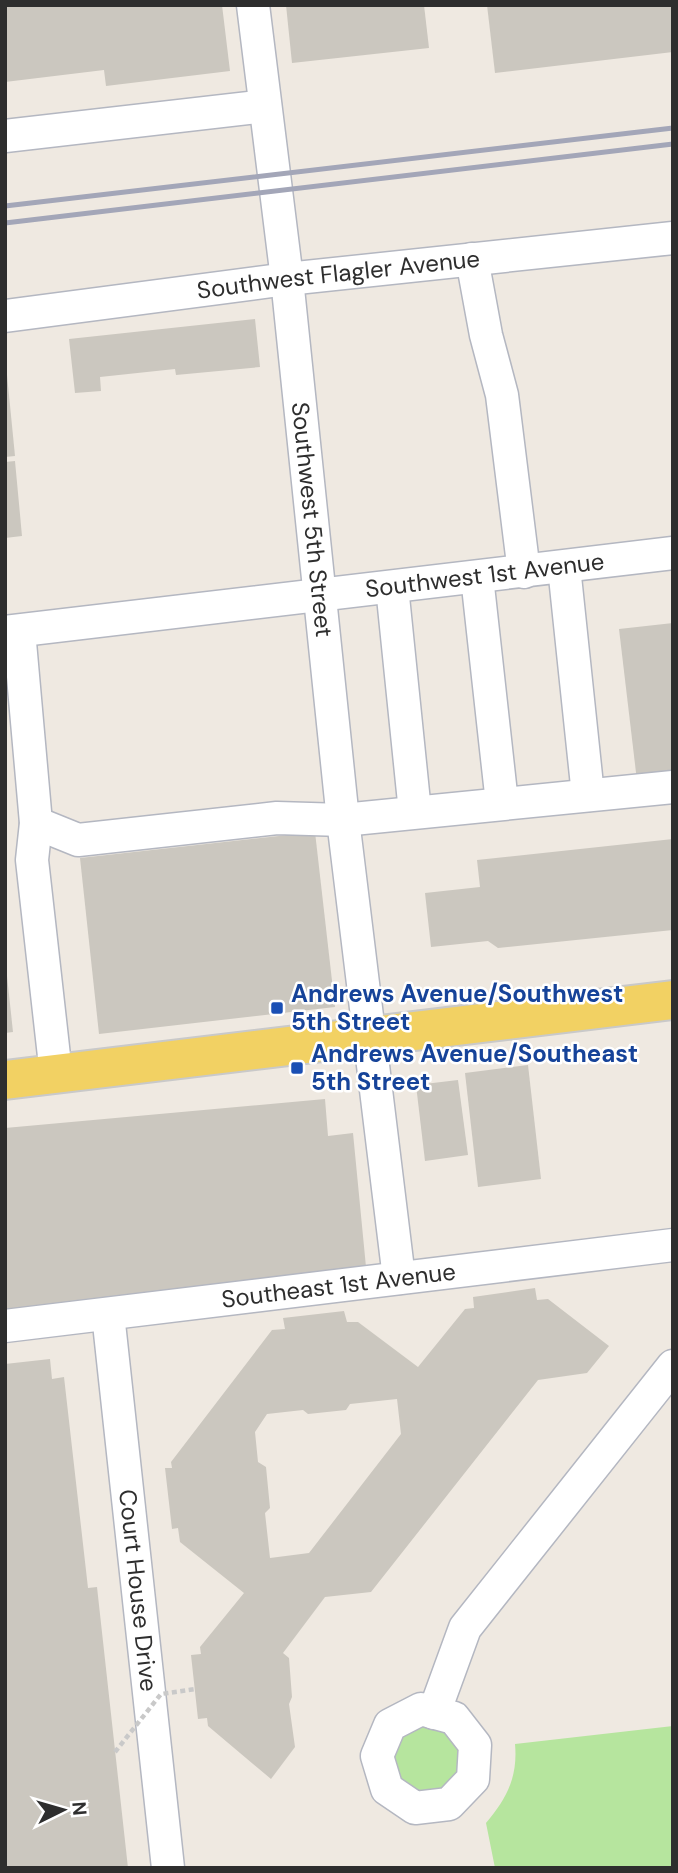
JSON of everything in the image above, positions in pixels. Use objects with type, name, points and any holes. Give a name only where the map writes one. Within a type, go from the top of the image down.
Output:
[{"type":"main road","points":[[5,1080],[673,1000]]},
{"type":"street","name":"Southwest 5th Street","points":[[253,5],[287,279],[344,820],[399,1278]]},
{"type":"street","points":[[5,136],[265,106]]},
{"type":"street","name":"Southwest Flagler Avenue","points":[[5,316],[287,279],[673,237]]},
{"type":"street","points":[[472,259],[486,335],[502,395],[524,572]]},
{"type":"street","name":"Southwest 1st Avenue","points":[[12,632],[673,553]]},
{"type":"street","points":[[564,567],[588,795]]},
{"type":"street","points":[[477,577],[502,803]]},
{"type":"street","points":[[392,587],[415,812]]},
{"type":"street","points":[[12,632],[36,823],[32,860],[57,1074]]},
{"type":"street","points":[[36,823],[78,840],[277,818],[344,820],[673,787]]},
{"type":"street","name":"Southeast 1st Avenue","points":[[5,1326],[673,1245]]},
{"type":"street","name":"Court House Drive","points":[[108,1314],[168,1868]]},
{"type":"street","points":[[434,1713],[465,1628],[673,1366]]},
{"type":"path","points":[[115,1752],[161,1694],[195,1689]]},
{"type":"green space","points":[[427,1726],[440,1729],[450,1736],[457,1746],[460,1759],[457,1772],[450,1782],[440,1789],[427,1792],[414,1789],[404,1782],[397,1772],[394,1759],[397,1746],[404,1736],[414,1729]]},
{"type":"green space","points":[[673,1726],[673,1868],[495,1868],[486,1823],[510,1786],[515,1767],[515,1744]]},
{"type":"building","points":[[5,5],[222,5],[230,71],[106,86],[104,70],[5,82]]},
{"type":"building","points":[[286,5],[424,5],[429,48],[292,63]]},
{"type":"building","points":[[487,5],[673,5],[673,52],[495,73]]},
{"type":"building","points":[[255,319],[260,367],[176,375],[175,369],[100,377],[101,391],[75,393],[69,339]]},
{"type":"building","points":[[5,375],[15,456],[5,457]]},
{"type":"building","points":[[15,461],[22,536],[5,538],[5,462]]},
{"type":"building","points":[[673,623],[673,777],[637,781],[619,629]]},
{"type":"building","points":[[315,832],[335,1007],[99,1034],[80,858]]},
{"type":"building","points":[[673,839],[673,930],[498,948],[488,941],[431,947],[425,893],[480,887],[477,860]]},
{"type":"building","points":[[5,976],[13,1032],[5,1033]]},
{"type":"building","points":[[528,1065],[541,1179],[478,1187],[465,1073]]},
{"type":"building","points":[[458,1080],[468,1155],[425,1161],[416,1085]]},
{"type":"building","points":[[325,1099],[328,1136],[353,1133],[366,1267],[335,1270],[342,1285],[5,1316],[5,1128]]},
{"type":"building","points":[[535,1288],[537,1300],[548,1299],[609,1346],[587,1373],[538,1380],[371,1592],[325,1597],[283,1653],[289,1658],[292,1697],[289,1704],[295,1747],[271,1779],[208,1726],[207,1718],[198,1719],[191,1655],[201,1654],[200,1647],[244,1593],[180,1542],[178,1528],[172,1529],[165,1468],[172,1468],[171,1462],[272,1330],[285,1329],[283,1318],[344,1311],[347,1322],[358,1322],[418,1367],[465,1309],[474,1308],[473,1297]],"holes":[[[397,1399],[401,1434],[309,1553],[270,1558],[265,1513],[270,1508],[266,1467],[258,1462],[255,1432],[267,1414],[303,1410],[308,1414],[346,1410],[350,1404]]]},
{"type":"building","points":[[50,1359],[52,1379],[64,1377],[88,1588],[97,1587],[128,1868],[5,1868],[5,1364]]},
{"type":"railway","points":[[5,206],[673,128]]},
{"type":"railway","points":[[5,223],[673,144]]},
{"type":"place","name":"Andrews Avenue/Southwest 5th Street","points":[[277,1008]]},
{"type":"place","name":"Andrews Avenue/Southeast 5th Street","points":[[297,1068]]}]
